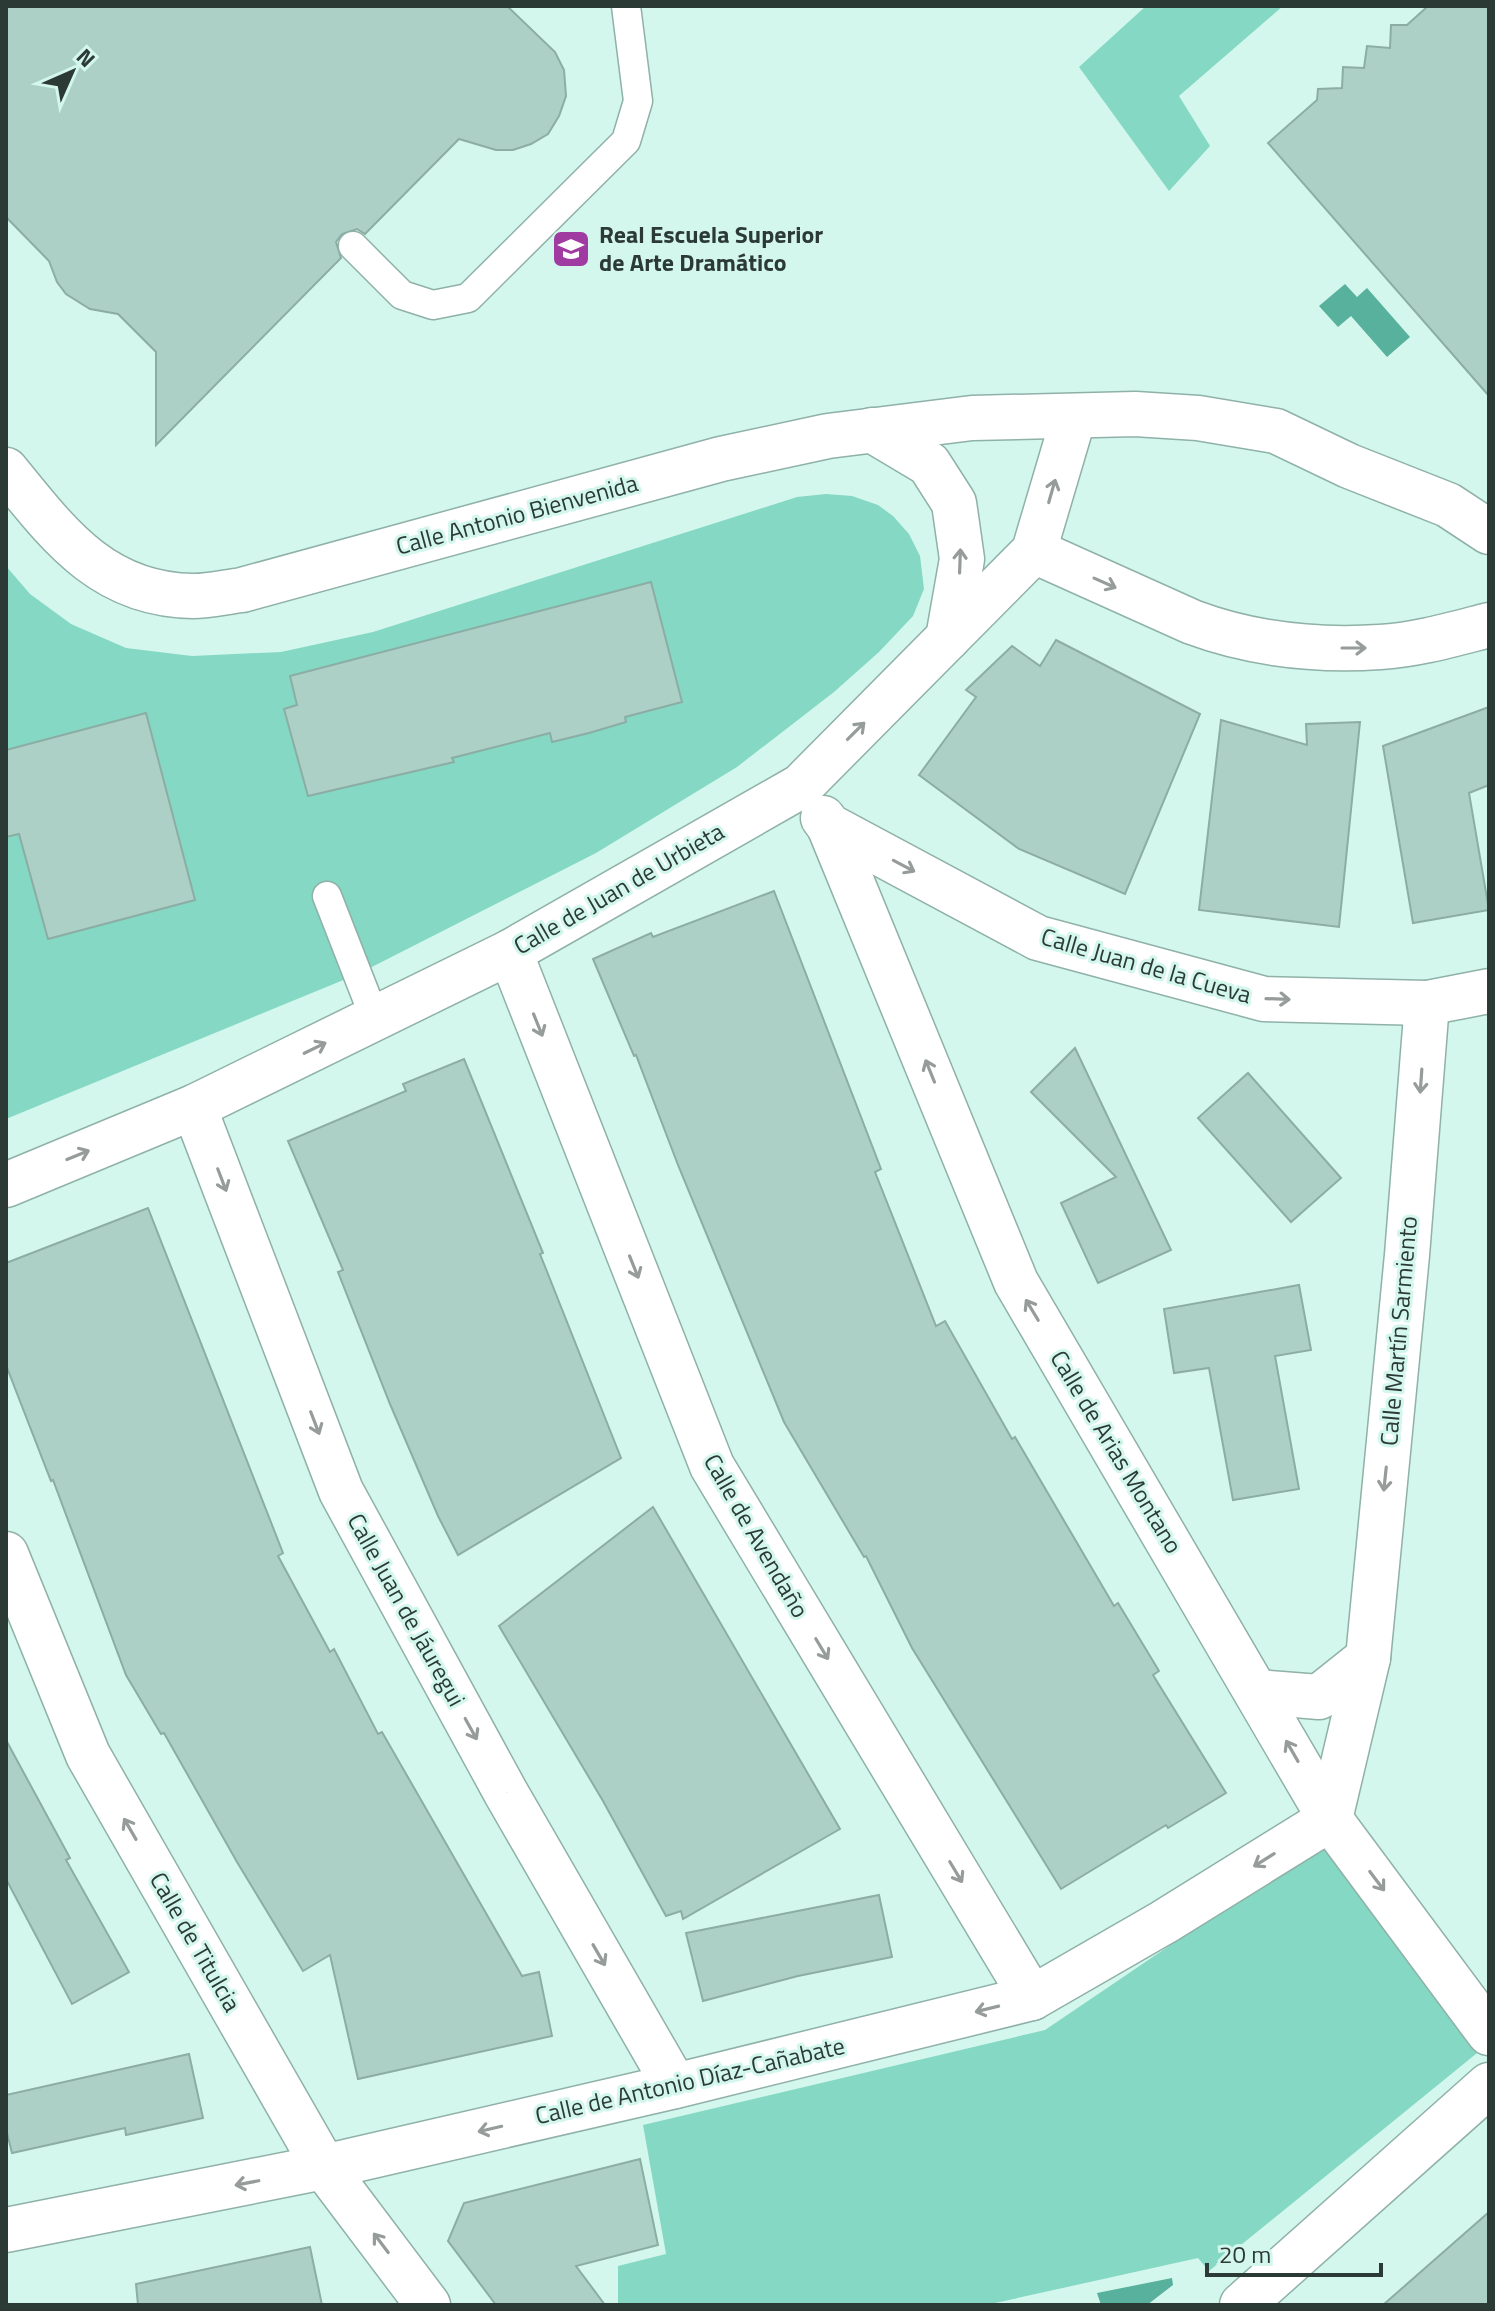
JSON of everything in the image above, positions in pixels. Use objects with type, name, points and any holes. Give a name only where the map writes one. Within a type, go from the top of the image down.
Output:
[{"type":"street","name":"Calle Antonio Bienvenida","points":[[6,470],[59,536],[93,565],[144,589],[193,596],[242,590],[721,459],[828,436],[972,418],[1135,414],[1198,418],[1276,431],[1349,466],[1448,505],[1489,532]]},
{"type":"street","name":"Calle de Juan de Urbieta","points":[[6,1185],[194,1107],[510,952],[801,786],[1034,551],[1074,416]]},
{"type":"street","points":[[872,430],[929,464],[954,503],[962,559],[948,638]]},
{"type":"street","points":[[1034,551],[1215,631],[1281,644],[1382,647],[1438,638],[1489,625]]},
{"type":"street","name":"Calle Juan de la Cueva","points":[[801,786],[829,826],[1038,938],[1264,999],[1427,1003],[1489,991]]},
{"type":"street","name":"Calle de Arias Montano","points":[[829,826],[1016,1282],[1330,1819],[1489,2033]]},
{"type":"street","name":"Calle de Avendaño","points":[[510,952],[712,1466],[1032,1998]]},
{"type":"street","name":"Calle Martín Sarmiento","points":[[1330,1819],[1368,1658],[1407,1255],[1427,1003]]},
{"type":"street","name":"Calle Juan de Jáuregui","points":[[194,1107],[341,1491],[506,1793],[675,2086]]},
{"type":"street","name":"Calle de Titulcia","points":[[6,1554],[88,1755],[324,2167],[428,2305]]},
{"type":"street","points":[[1258,1692],[1319,1697],[1368,1658]]},
{"type":"street","name":"Calle de Antonio Díaz-Cañabate","points":[[6,2230],[324,2167],[675,2086],[1032,1998],[1164,1922],[1330,1819]]},
{"type":"street","points":[[1242,2305],[1489,2085]]},
{"type":"lane","points":[[353,246],[402,295],[433,305],[468,298],[626,141],[638,101],[626,6]]},
{"type":"lane","points":[[327,896],[375,1019]]},
{"type":"shaded area","points":[[1146,6],[1283,6],[1179,96],[1210,146],[1169,191],[1079,67]]},
{"type":"shaded area","points":[[1345,284],[1357,297],[1367,288],[1410,337],[1387,357],[1351,316],[1338,327],[1319,306]]},
{"type":"shaded area","points":[[826,494],[852,496],[878,505],[893,516],[909,534],[920,556],[924,589],[913,616],[879,652],[834,692],[737,767],[596,853],[358,974],[6,1119],[6,566],[30,594],[71,624],[126,648],[192,656],[281,652],[373,632],[797,497]]},
{"type":"shaded area","points":[[1327,1839],[1482,2049],[1209,2271],[1198,2258],[986,2305],[618,2305],[618,2266],[666,2254],[643,2125],[1045,2030]]},
{"type":"shaded area","points":[[1172,2278],[1173,2285],[1147,2305],[1101,2305],[1097,2293]]},
{"type":"building","points":[[6,6],[507,6],[555,52],[564,70],[566,96],[548,134],[513,150],[496,150],[459,139],[365,234],[357,229],[342,234],[336,242],[341,258],[156,445],[156,352],[118,314],[90,309],[66,294],[57,282],[49,261],[6,217]]},
{"type":"building","points":[[1428,6],[1489,6],[1489,396],[1268,143],[1317,100],[1318,89],[1342,88],[1343,67],[1364,68],[1367,46],[1390,48],[1391,25],[1407,25]]},
{"type":"building","points":[[651,582],[682,702],[625,717],[626,722],[589,733],[552,742],[550,733],[452,758],[454,762],[308,796],[284,709],[297,705],[290,676]]},
{"type":"building","points":[[1056,640],[1200,714],[1125,894],[1019,849],[919,775],[976,697],[966,690],[1012,646],[1040,666]]},
{"type":"building","points":[[1489,707],[1489,785],[1469,793],[1489,910],[1413,923],[1383,746]]},
{"type":"building","points":[[146,713],[195,900],[48,939],[19,834],[6,837],[6,750]]},
{"type":"building","points":[[1221,720],[1307,745],[1306,724],[1360,722],[1339,927],[1199,910]]},
{"type":"building","points":[[774,891],[881,1169],[875,1172],[936,1326],[945,1321],[1012,1439],[1015,1437],[1114,1606],[1118,1603],[1159,1671],[1153,1675],[1226,1793],[1168,1828],[1166,1825],[1061,1889],[912,1648],[866,1556],[784,1422],[636,1055],[593,959],[651,933],[653,937]]},
{"type":"building","points":[[1075,1048],[1171,1250],[1098,1283],[1061,1203],[1116,1177],[1031,1092]]},
{"type":"building","points":[[464,1059],[543,1253],[540,1254],[621,1458],[458,1555],[390,1404],[338,1272],[343,1270],[288,1141],[406,1091],[403,1084]]},
{"type":"building","points":[[1248,1073],[1341,1178],[1291,1222],[1198,1118]]},
{"type":"building","points":[[148,1208],[283,1553],[278,1556],[330,1652],[334,1649],[378,1734],[382,1732],[522,1976],[539,1972],[552,2036],[358,2079],[330,1955],[303,1971],[164,1733],[161,1734],[126,1675],[6,1365],[6,1263]]},
{"type":"building","points":[[1299,1285],[1311,1350],[1275,1356],[1299,1489],[1233,1500],[1209,1368],[1174,1373],[1164,1309]]},
{"type":"building","points":[[653,1507],[840,1829],[683,1919],[681,1911],[666,1916],[603,1801],[499,1626]]},
{"type":"building","points":[[6,1740],[70,1858],[66,1860],[129,1972],[72,2004],[6,1879]]},
{"type":"building","points":[[879,1895],[892,1957],[798,1976],[703,2001],[686,1933]]},
{"type":"building","points":[[189,2054],[203,2118],[126,2135],[125,2128],[12,2153],[6,2129],[6,2095]]},
{"type":"building","points":[[640,2159],[658,2245],[576,2266],[605,2305],[496,2305],[448,2241],[464,2203]]},
{"type":"building","points":[[1489,2212],[1489,2305],[1383,2305]]},
{"type":"building","points":[[310,2247],[322,2305],[138,2305],[136,2284]]},
{"type":"place","name":"Real Escuela Superior de Arte Dramático","points":[[571,249]]}]
